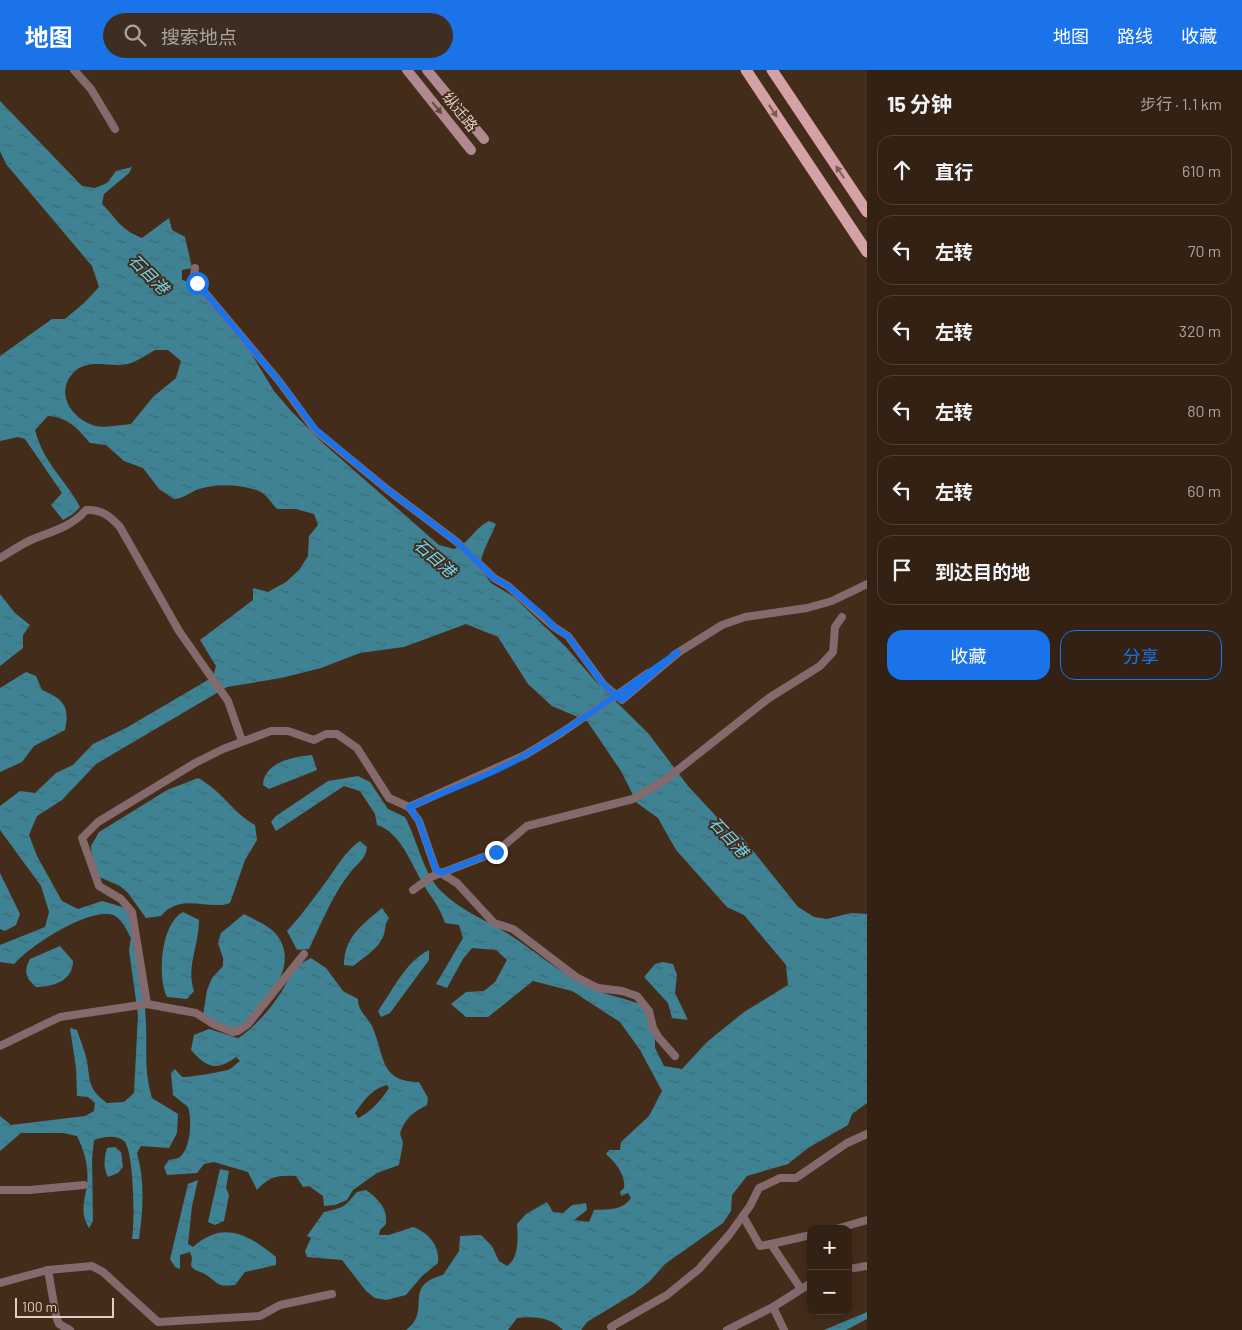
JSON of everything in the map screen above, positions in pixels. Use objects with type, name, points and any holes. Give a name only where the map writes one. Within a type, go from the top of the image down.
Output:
[{"type":"main road","points":[[746,70],[867,252]]},
{"type":"main road","points":[[772,70],[867,212]]},
{"type":"street","points":[[74,70],[91,89],[116,129]]},
{"type":"street","name":"纵迁路","points":[[407,70],[471,150]]},
{"type":"street","name":"纵迁路","points":[[428,70],[484,139]]},
{"type":"street","points":[[195,268],[194,276],[197,283],[279,381],[316,430],[388,490],[457,542],[494,578],[508,586],[554,627],[568,636],[604,685],[622,700],[678,652]]},
{"type":"street","points":[[0,558],[28,541],[66,526],[80,517],[86,510],[96,510],[110,517],[120,527],[179,631],[228,701],[242,741]]},
{"type":"street","points":[[409,807],[526,756],[678,652],[722,625],[745,617],[807,608],[832,601],[867,584]]},
{"type":"street","points":[[413,890],[441,873],[496,852],[526,826],[636,797],[665,780],[769,698],[820,666],[833,652],[835,627],[842,617]]},
{"type":"street","points":[[147,1004],[132,912],[121,899],[100,886],[82,838],[98,822],[158,784],[195,763],[242,741],[271,731],[288,731],[314,740],[326,734],[337,734],[356,748],[389,798],[409,807],[419,821],[436,870],[457,883],[494,923],[513,929],[576,977],[598,988],[622,991],[637,996],[649,1011],[653,1028],[659,1038],[676,1056]]},
{"type":"street","points":[[0,1046],[60,1017],[147,1004],[196,1013],[213,1024],[233,1032],[238,1031],[248,1024],[304,954]]},
{"type":"street","points":[[612,1330],[611,1327],[667,1295],[699,1269],[743,1216],[759,1188],[780,1178],[796,1178],[847,1143],[867,1134]]},
{"type":"street","points":[[0,1190],[30,1190],[84,1185]]},
{"type":"street","points":[[743,1216],[760,1246],[807,1236]]},
{"type":"street","points":[[850,1225],[867,1220]]},
{"type":"street","points":[[771,1244],[801,1289]]},
{"type":"street","points":[[0,1283],[48,1270],[92,1266],[103,1272],[158,1322],[180,1326],[260,1316],[280,1305],[332,1294]]},
{"type":"street","points":[[852,1268],[867,1266]]},
{"type":"street","points":[[48,1270],[56,1316],[59,1324],[70,1330]]},
{"type":"street","points":[[727,1330],[773,1307],[807,1285]]},
{"type":"street","points":[[773,1307],[784,1330]]},
{"type":"water","name":"石目港","points":[[0,101],[82,186],[95,188],[107,183],[116,171],[132,167],[129,173],[104,194],[102,204],[124,228],[142,238],[169,218],[172,230],[185,237],[192,268],[182,270],[182,280],[195,283],[244,342],[274,391],[292,412],[324,444],[439,545],[454,549],[464,543],[489,521],[496,524],[484,551],[480,568],[491,583],[514,597],[565,646],[597,683],[648,733],[688,786],[727,828],[742,837],[798,907],[814,917],[827,919],[851,913],[867,914],[867,1103],[852,1114],[848,1125],[808,1148],[788,1164],[747,1176],[732,1195],[731,1211],[723,1223],[665,1264],[650,1281],[635,1293],[587,1322],[581,1330],[563,1330],[548,1320],[530,1317],[517,1318],[508,1330],[406,1330],[414,1323],[423,1286],[430,1280],[443,1275],[459,1251],[460,1236],[481,1235],[492,1246],[499,1261],[507,1266],[516,1253],[517,1224],[526,1214],[547,1202],[553,1212],[563,1213],[572,1205],[586,1203],[587,1210],[574,1220],[589,1222],[594,1210],[619,1207],[631,1198],[628,1193],[621,1196],[620,1192],[624,1188],[622,1174],[606,1154],[609,1150],[620,1150],[621,1142],[649,1116],[662,1091],[640,1050],[620,1022],[572,991],[533,981],[488,1017],[466,1017],[451,1004],[466,992],[484,991],[495,982],[507,960],[496,950],[472,948],[463,959],[447,988],[436,984],[463,938],[459,925],[445,923],[404,849],[392,834],[377,825],[375,814],[360,791],[344,786],[276,831],[271,822],[276,816],[328,781],[358,776],[370,782],[388,809],[405,817],[425,866],[435,884],[449,899],[510,935],[557,968],[587,986],[645,1006],[655,1028],[655,1048],[664,1066],[682,1069],[707,1042],[744,1012],[788,985],[786,965],[744,915],[727,907],[676,850],[658,818],[637,803],[621,771],[587,721],[552,706],[528,684],[498,637],[466,624],[404,647],[360,653],[321,668],[281,678],[227,687],[96,764],[62,800],[37,816],[29,835],[37,856],[62,901],[78,909],[102,901],[126,908],[135,937],[143,980],[149,1088],[152,1098],[178,1114],[177,1133],[169,1148],[141,1146],[137,1153],[143,1196],[139,1239],[132,1239],[132,1172],[127,1147],[121,1139],[109,1137],[94,1140],[92,1160],[93,1221],[89,1228],[84,1217],[87,1166],[77,1136],[63,1133],[21,1133],[0,1151],[0,1116],[11,1125],[85,1116],[94,1111],[95,1103],[88,1097],[77,1096],[76,1068],[70,1028],[77,1030],[86,1057],[91,1085],[97,1094],[107,1103],[124,1102],[134,1093],[138,1015],[129,950],[131,938],[116,916],[108,914],[85,918],[44,939],[14,964],[0,962],[0,945],[45,927],[49,912],[41,886],[0,830],[0,806],[20,791],[35,793],[56,773],[73,765],[93,744],[126,728],[213,677],[216,666],[200,640],[253,600],[253,588],[268,592],[286,582],[299,570],[308,556],[309,536],[318,525],[314,514],[296,509],[277,509],[263,493],[247,487],[230,485],[206,487],[174,499],[159,489],[143,468],[124,461],[106,445],[90,443],[67,421],[48,416],[35,430],[39,442],[49,462],[80,507],[63,520],[51,505],[62,493],[25,439],[18,437],[0,441],[0,356],[52,319],[65,319],[99,287],[92,266],[6,164],[0,151]],"holes":[[[155,350],[168,350],[181,361],[176,378],[153,397],[131,424],[109,427],[96,426],[81,419],[70,407],[65,392],[66,385],[70,377],[82,367],[97,364],[128,364],[139,360]]]},
{"type":"water","points":[[0,594],[15,613],[30,625],[23,635],[23,648],[0,666]]},
{"type":"water","points":[[26,672],[36,676],[42,690],[56,697],[64,705],[67,715],[65,730],[34,746],[22,762],[0,772],[0,688]]},
{"type":"water","points":[[312,755],[317,770],[269,789],[263,785],[268,771],[274,766],[288,759]]},
{"type":"water","points":[[198,778],[214,789],[240,814],[255,825],[257,840],[245,860],[230,903],[213,905],[186,903],[169,909],[161,916],[146,918],[128,893],[120,886],[99,877],[92,866],[91,846],[99,832],[167,790]]},
{"type":"water","points":[[360,841],[367,847],[364,857],[346,878],[328,908],[309,949],[297,950],[287,931],[344,857]]},
{"type":"water","points":[[0,873],[20,914],[16,925],[5,931],[0,929]]},
{"type":"water","points":[[382,908],[389,918],[381,941],[370,953],[353,966],[344,965],[347,947],[351,939]]},
{"type":"water","points":[[183,912],[199,920],[191,973],[194,991],[187,999],[167,997],[162,976],[163,951],[166,938],[170,927]]},
{"type":"water","points":[[244,914],[266,925],[276,934],[283,946],[285,959],[283,971],[270,995],[246,1028],[238,1032],[214,1023],[203,1015],[207,990],[212,978],[223,966],[223,958],[218,943],[221,933]]},
{"type":"water","points":[[60,946],[73,961],[70,973],[56,984],[36,987],[30,981],[26,971],[30,959]]},
{"type":"water","points":[[429,950],[429,960],[390,1013],[381,1017],[378,1011],[400,977],[413,961]]},
{"type":"water","points":[[311,958],[326,968],[343,991],[358,999],[361,1011],[372,1026],[385,1065],[390,1072],[406,1081],[419,1082],[428,1098],[427,1105],[410,1116],[402,1128],[400,1133],[403,1143],[399,1165],[377,1173],[353,1190],[347,1200],[335,1205],[324,1206],[323,1196],[309,1186],[303,1187],[296,1176],[275,1177],[257,1190],[248,1172],[214,1162],[204,1164],[197,1173],[167,1175],[164,1167],[169,1160],[179,1158],[184,1153],[190,1126],[188,1107],[173,1095],[171,1073],[175,1069],[182,1077],[207,1074],[230,1069],[240,1061],[236,1057],[223,1065],[212,1066],[207,1064],[191,1050],[194,1035],[209,1029],[238,1038],[263,1017],[271,1007],[284,987],[292,968]],"holes":[[[387,1085],[389,1088],[367,1113],[358,1118],[355,1113],[368,1096],[381,1087]]]},
{"type":"water","points":[[663,962],[673,964],[677,975],[675,993],[688,1020],[672,1018],[668,1003],[644,977],[655,964]]},
{"type":"water","points":[[115,1147],[121,1152],[123,1167],[118,1173],[108,1177],[105,1166],[106,1152],[107,1148]]},
{"type":"water","points":[[220,1169],[229,1171],[226,1188],[229,1195],[224,1221],[215,1225],[208,1222]]},
{"type":"water","points":[[198,1180],[192,1206],[188,1244],[193,1247],[215,1234],[235,1233],[266,1249],[276,1257],[276,1265],[245,1272],[235,1285],[229,1286],[218,1284],[193,1268],[191,1266],[192,1258],[190,1252],[180,1255],[180,1269],[175,1267],[170,1259],[188,1184]]},
{"type":"water","points":[[366,1190],[378,1200],[384,1209],[386,1224],[380,1230],[379,1235],[389,1235],[413,1227],[424,1233],[432,1241],[437,1251],[438,1263],[422,1276],[406,1295],[386,1300],[375,1298],[366,1291],[342,1260],[307,1257],[305,1251],[311,1238],[307,1236],[324,1212],[343,1206],[357,1192]]},
{"type":"water","points":[[867,1312],[867,1319],[846,1330],[824,1330]]},
{"type":"route","points":[[197,283],[279,381],[316,430],[388,490],[457,542],[483,565],[494,578],[508,586],[554,627],[568,636],[604,685],[622,700],[662,668],[678,652],[621,692],[561,733],[526,756],[409,807],[419,821],[436,870],[441,873],[496,852]]}]
